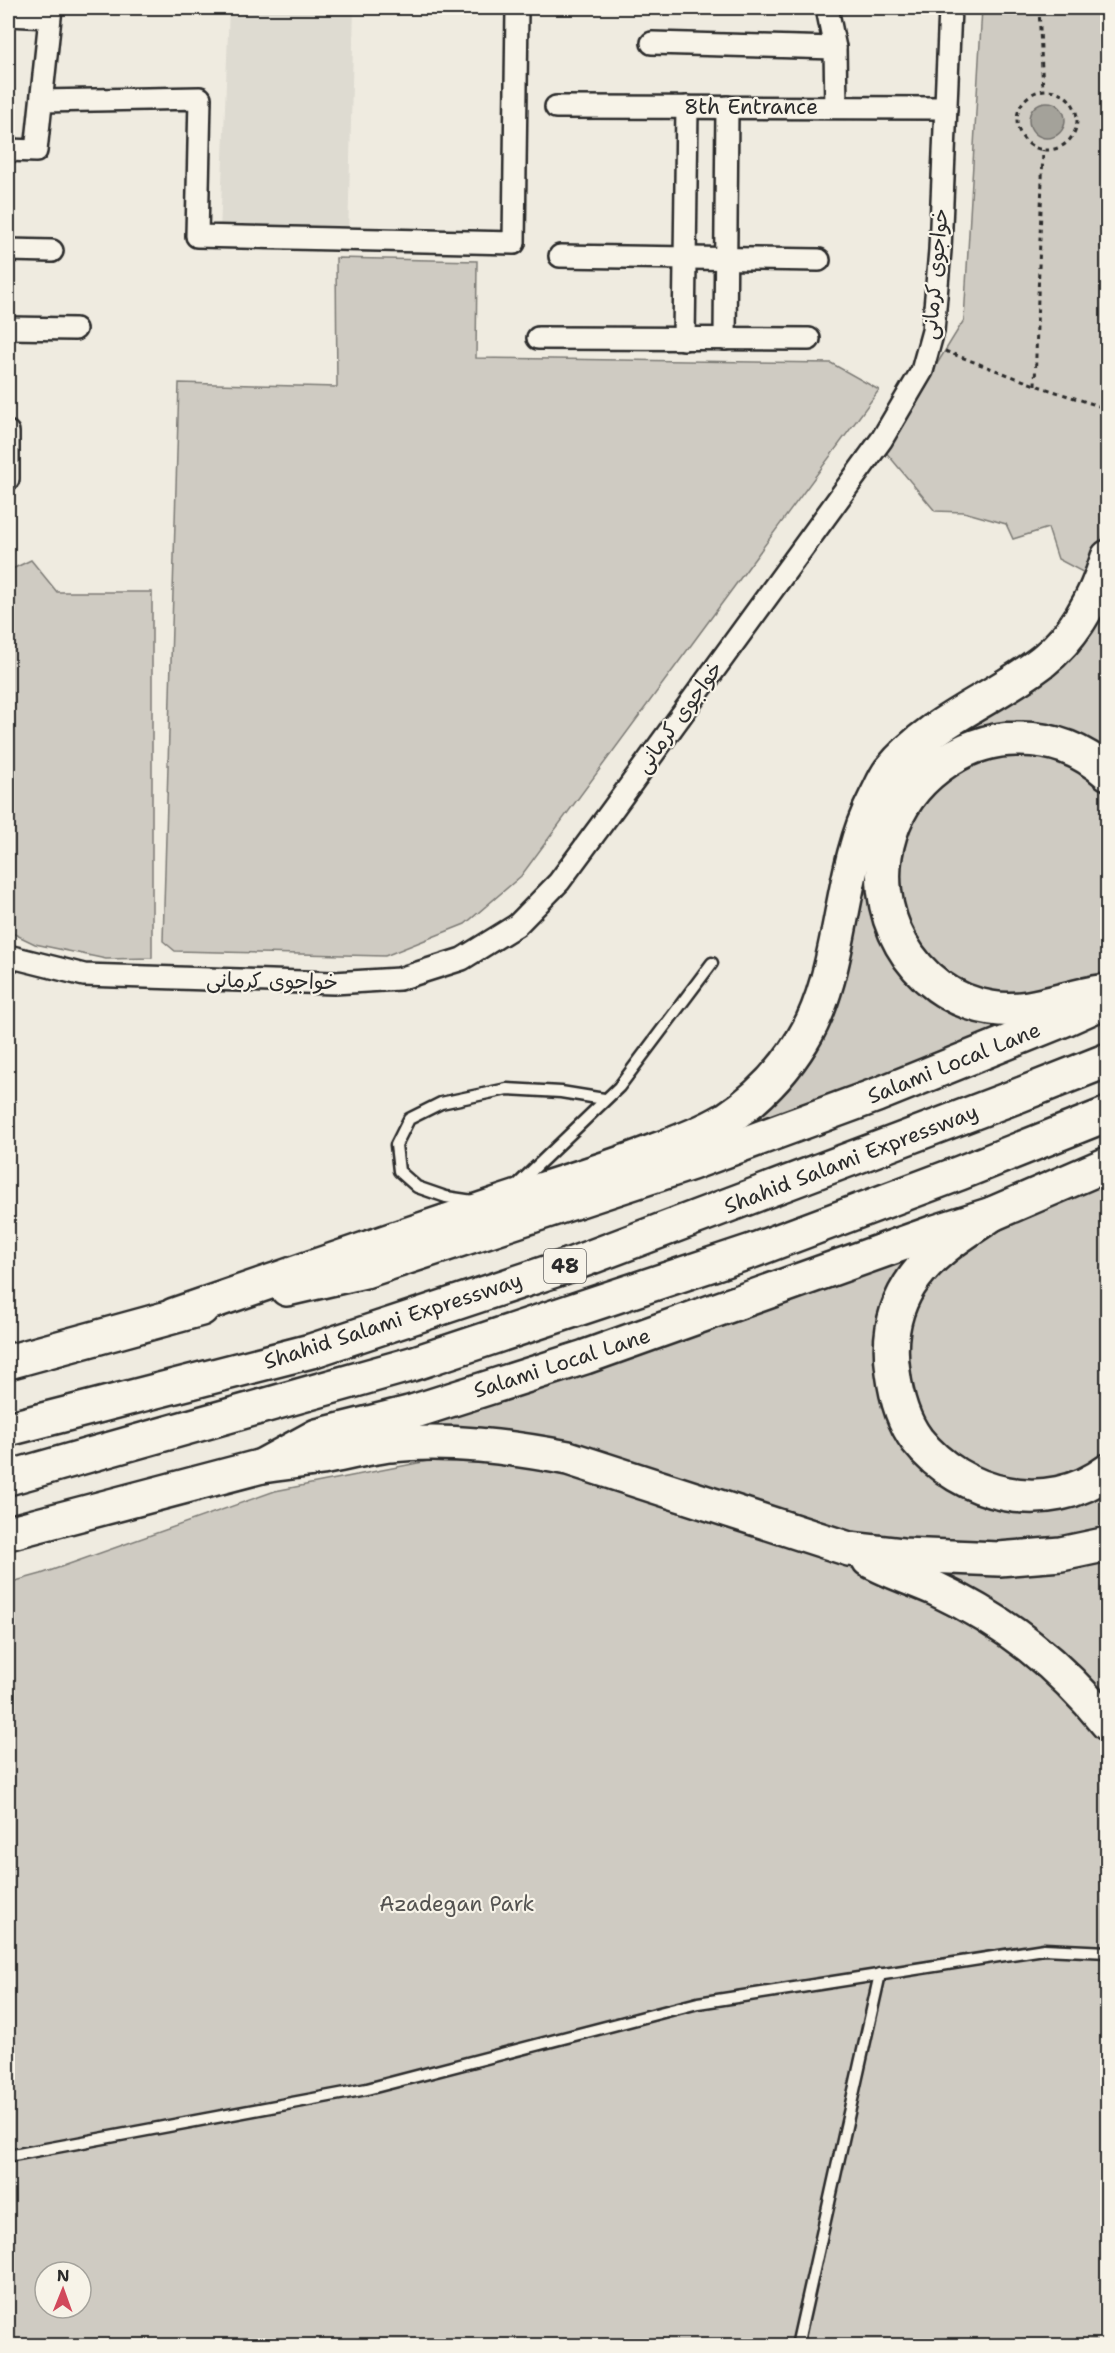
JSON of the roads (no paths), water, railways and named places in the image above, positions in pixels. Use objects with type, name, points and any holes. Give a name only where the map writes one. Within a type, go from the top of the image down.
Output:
[{"type":"main road","points":[[174,1315],[495,1205],[605,1170],[703,1132],[728,1118],[775,1078],[805,1036],[817,1009],[827,977],[864,820],[889,772],[919,741],[948,720],[1044,660],[1072,631],[1089,603],[1107,557]]},
{"type":"main road","points":[[1107,773],[1094,760],[1074,748],[1033,739],[993,741],[960,753],[931,772],[909,798],[890,833],[885,854],[884,879],[893,923],[908,957],[922,974],[938,987],[965,1002],[991,1008],[1026,1009],[1087,993],[1107,991]]},
{"type":"main road","name":"Salami Local Lane","points":[[8,1362],[174,1315],[365,1270],[692,1163],[877,1095],[1107,1000]]},
{"type":"main road","name":"Shahid Salami Expressway","points":[[8,1430],[311,1351],[570,1264],[1107,1060]]},
{"type":"main road","name":"Shahid Salami Expressway","points":[[8,1478],[412,1364],[752,1251],[960,1173],[1107,1114]]},
{"type":"main road","name":"Salami Local Lane","points":[[8,1533],[262,1466],[317,1436],[409,1413],[585,1357],[935,1232],[992,1214],[1107,1164]]},
{"type":"main road","points":[[992,1214],[930,1259],[910,1285],[897,1313],[891,1334],[891,1357],[896,1398],[905,1419],[916,1438],[940,1464],[969,1483],[992,1491],[1015,1496],[1060,1493],[1081,1486],[1107,1471]]},
{"type":"main road","points":[[262,1466],[389,1445],[442,1443],[522,1449],[580,1462],[849,1549],[902,1555],[999,1559],[1061,1554],[1107,1545]]},
{"type":"main road","points":[[849,1549],[880,1567],[936,1589],[985,1615],[1021,1638],[1062,1672],[1107,1724]]},
{"type":"street","points":[[42,101],[200,98],[197,236],[514,243],[517,8]]},
{"type":"street","points":[[827,8],[835,48],[836,107]]},
{"type":"street","name":"خواجوی کرمانی","points":[[8,956],[84,975],[334,983],[399,979],[462,959],[517,925],[559,882],[882,439],[922,371],[933,331],[940,250],[950,8]]},
{"type":"street","points":[[8,15],[49,10],[36,151],[8,150]]},
{"type":"street","points":[[652,43],[835,48]]},
{"type":"street","name":"8th Entrance","points":[[556,107],[946,108]]},
{"type":"street","points":[[684,339],[687,107]]},
{"type":"street","points":[[725,339],[727,107]]},
{"type":"street","points":[[8,250],[52,251]]},
{"type":"street","points":[[560,256],[819,260]]},
{"type":"street","points":[[8,328],[75,329]]},
{"type":"street","points":[[538,338],[809,339]]},
{"type":"street","points":[[8,432],[8,479]]},
{"type":"lane","points":[[604,1099],[561,1092],[507,1089],[441,1103],[409,1119],[396,1145],[399,1171],[417,1187],[446,1197],[495,1205],[604,1099],[619,1088],[712,963]]},
{"type":"lane","points":[[8,2156],[367,2089],[698,2003],[1044,1949],[1107,1952]]},
{"type":"lane","points":[[796,2346],[880,1974]]},
{"type":"park label","name":"Azadegan Park","points":[[457,1904]]}]
